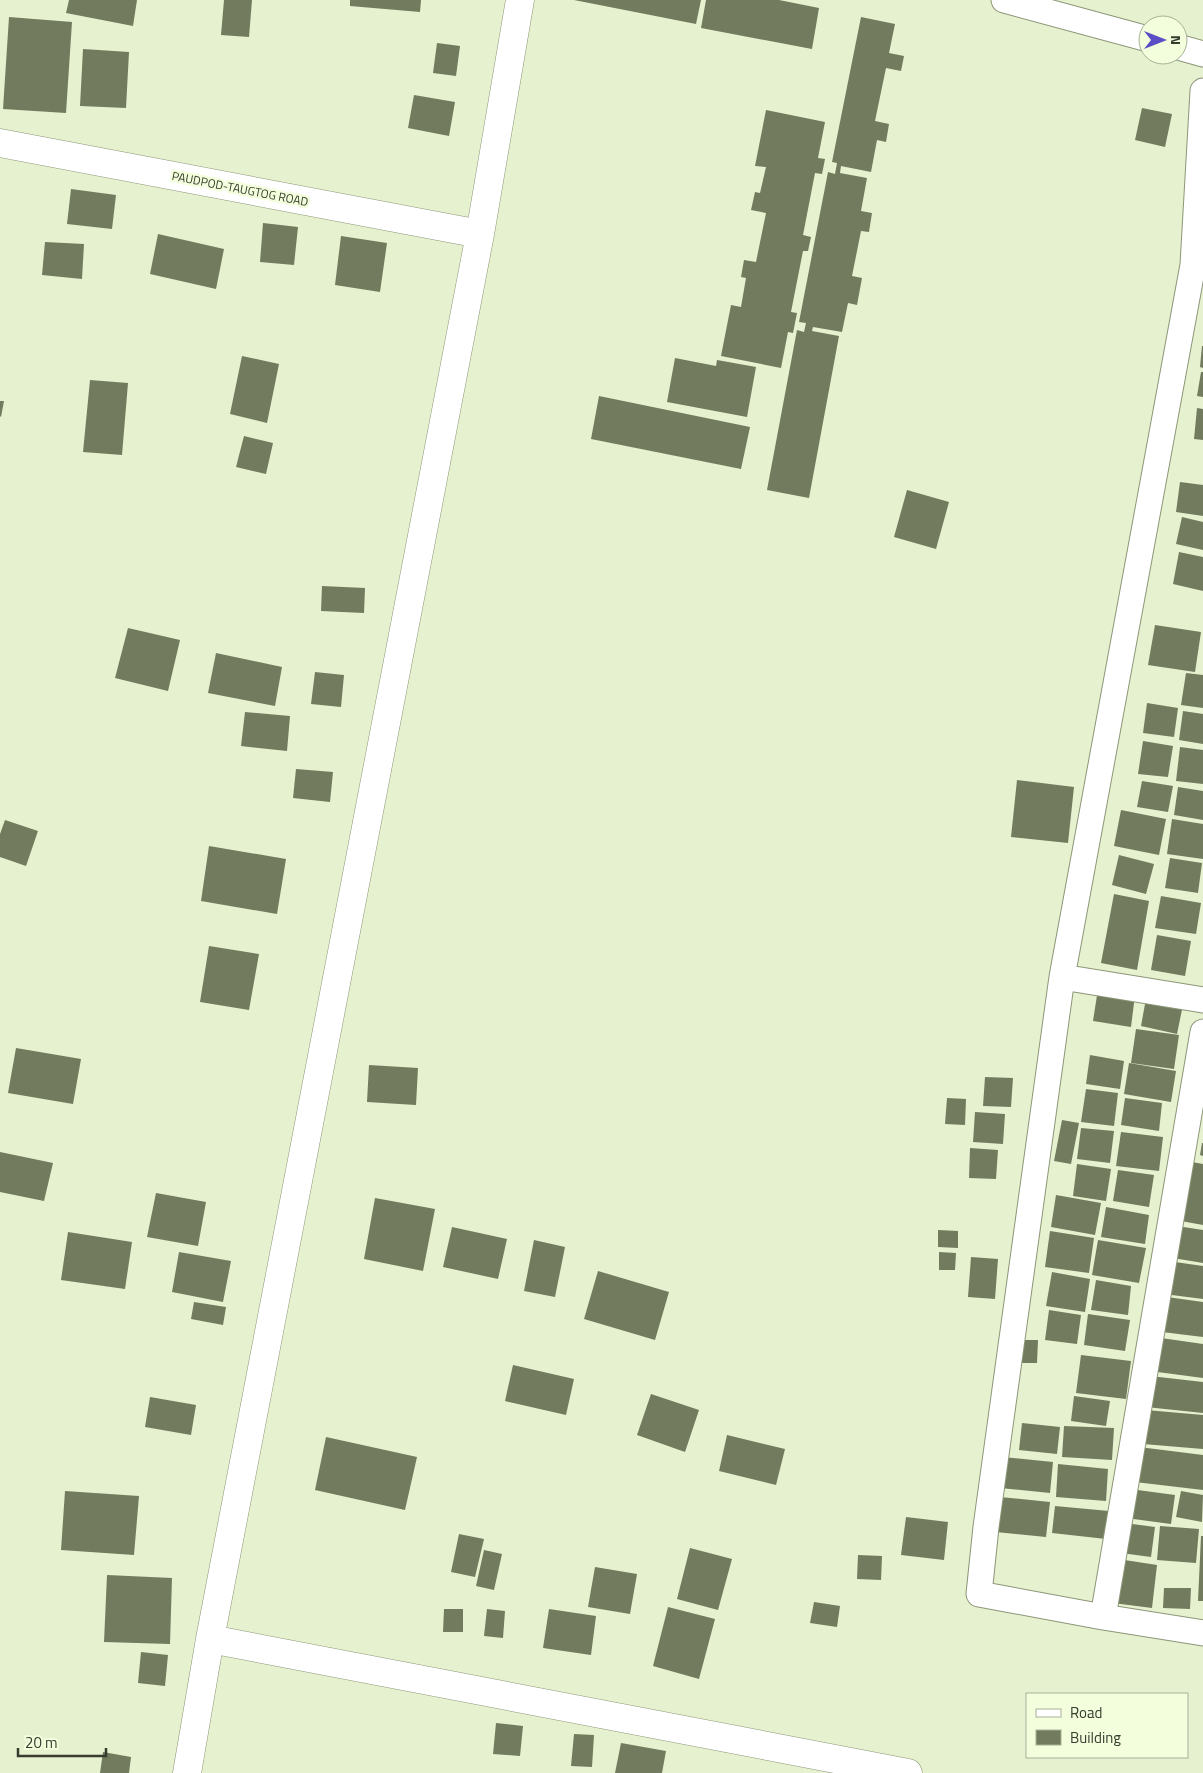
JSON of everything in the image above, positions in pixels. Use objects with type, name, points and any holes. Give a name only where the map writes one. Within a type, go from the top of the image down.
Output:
[{"type":"street","points":[[187,1773],[210,1639],[480,234],[520,0]]},
{"type":"street","points":[[1004,0],[1138,36]]},
{"type":"street","points":[[1188,50],[1203,54]]},
{"type":"street","points":[[1203,91],[1198,266],[1062,978],[986,1527],[979,1594],[1203,1633]]},
{"type":"street","name":"PAUDPOD-TAUGTOG ROAD","points":[[0,143],[480,234]]},
{"type":"street","points":[[1062,978],[1203,1000]]},
{"type":"street","points":[[1103,1617],[1203,1032]]},
{"type":"street","points":[[210,1639],[908,1773]]},
{"type":"building","points":[[69,0],[137,0],[133,26],[66,13]]},
{"type":"building","points":[[224,0],[252,0],[249,37],[221,35]]},
{"type":"building","points":[[350,0],[421,0],[420,12],[350,6]]},
{"type":"building","points":[[574,0],[701,0],[696,24]]},
{"type":"building","points":[[706,0],[779,0],[819,8],[812,49],[701,28]]},
{"type":"building","points":[[9,17],[72,22],[66,113],[3,109]]},
{"type":"building","points":[[861,17],[895,24],[889,53],[904,56],[901,71],[886,68],[875,121],[889,124],[886,142],[877,140],[871,172],[841,166],[840,173],[867,178],[861,211],[872,213],[869,232],[861,231],[852,276],[862,278],[857,305],[848,303],[842,332],[813,327],[812,331],[839,336],[809,498],[767,490],[797,330],[804,332],[806,323],[799,322],[828,172],[835,174],[837,163],[832,162]]},
{"type":"building","points":[[437,43],[460,46],[456,76],[433,73]]},
{"type":"building","points":[[83,49],[129,52],[126,108],[80,106]]},
{"type":"building","points":[[414,95],[455,102],[449,136],[408,128]]},
{"type":"building","points":[[1142,108],[1172,114],[1165,147],[1135,140]]},
{"type":"building","points":[[766,110],[825,122],[818,158],[825,159],[822,174],[815,173],[803,235],[811,237],[808,251],[803,251],[791,312],[797,313],[793,333],[788,332],[781,368],[721,356],[731,305],[741,307],[746,278],[741,277],[744,260],[756,262],[766,213],[751,210],[755,192],[760,193],[766,167],[755,166]]},
{"type":"building","points":[[71,189],[116,195],[112,229],[67,224]]},
{"type":"building","points":[[263,223],[298,227],[294,265],[260,262]]},
{"type":"building","points":[[158,234],[224,249],[216,289],[150,274]]},
{"type":"building","points":[[341,236],[387,243],[380,292],[335,285]]},
{"type":"building","points":[[45,242],[84,244],[82,279],[42,275]]},
{"type":"building","points":[[1203,346],[1203,368],[1200,367]]},
{"type":"building","points":[[242,356],[279,364],[267,423],[230,414]]},
{"type":"building","points":[[675,358],[716,366],[717,360],[756,367],[747,417],[667,402]]},
{"type":"building","points":[[1201,372],[1203,372],[1203,397],[1197,396]]},
{"type":"building","points":[[90,380],[128,383],[122,455],[83,452]]},
{"type":"building","points":[[599,396],[750,427],[741,469],[591,439]]},
{"type":"building","points":[[0,401],[4,401],[1,417],[0,416]]},
{"type":"building","points":[[1197,408],[1203,409],[1203,440],[1194,439]]},
{"type":"building","points":[[244,436],[273,443],[266,474],[236,467]]},
{"type":"building","points":[[1180,482],[1203,485],[1203,516],[1176,512]]},
{"type":"building","points":[[907,490],[949,502],[936,549],[894,537]]},
{"type":"building","points":[[1182,517],[1203,522],[1203,550],[1176,544]]},
{"type":"building","points":[[1179,552],[1203,557],[1203,591],[1173,584]]},
{"type":"building","points":[[322,586],[365,588],[364,613],[321,611]]},
{"type":"building","points":[[1155,625],[1201,632],[1195,672],[1148,665]]},
{"type":"building","points":[[128,628],[180,640],[168,691],[115,678]]},
{"type":"building","points":[[216,653],[282,667],[275,706],[208,693]]},
{"type":"building","points":[[315,672],[344,675],[341,707],[311,704]]},
{"type":"building","points":[[1186,673],[1203,675],[1203,708],[1181,705]]},
{"type":"building","points":[[1147,703],[1178,708],[1174,737],[1143,733]]},
{"type":"building","points":[[1183,711],[1203,714],[1203,744],[1179,740]]},
{"type":"building","points":[[245,712],[290,716],[287,751],[241,746]]},
{"type":"building","points":[[1143,741],[1173,746],[1168,777],[1138,774]]},
{"type":"building","points":[[1180,747],[1203,750],[1203,784],[1176,781]]},
{"type":"building","points":[[296,769],[333,772],[330,802],[293,798]]},
{"type":"building","points":[[1017,780],[1074,787],[1068,843],[1011,837]]},
{"type":"building","points":[[1142,781],[1173,786],[1168,812],[1137,807]]},
{"type":"building","points":[[1178,787],[1203,791],[1203,820],[1174,815]]},
{"type":"building","points":[[1121,810],[1166,819],[1159,855],[1114,846]]},
{"type":"building","points":[[1172,819],[1203,824],[1203,859],[1167,854]]},
{"type":"building","points":[[5,820],[38,831],[26,866],[0,857],[0,834]]},
{"type":"building","points":[[209,846],[286,859],[277,914],[201,901]]},
{"type":"building","points":[[1119,855],[1154,864],[1146,894],[1112,885]]},
{"type":"building","points":[[1170,858],[1202,863],[1198,893],[1165,888]]},
{"type":"building","points":[[1114,894],[1149,901],[1137,970],[1101,963]]},
{"type":"building","points":[[1161,896],[1201,903],[1196,934],[1155,928]]},
{"type":"building","points":[[1157,935],[1191,941],[1185,976],[1151,970]]},
{"type":"building","points":[[209,946],[259,954],[249,1010],[200,1002]]},
{"type":"building","points":[[1098,989],[1135,995],[1131,1027],[1093,1021]]},
{"type":"building","points":[[1147,993],[1184,1000],[1177,1034],[1141,1026]]},
{"type":"building","points":[[1136,1029],[1179,1035],[1174,1069],[1131,1063]]},
{"type":"building","points":[[16,1048],[81,1059],[73,1104],[8,1093]]},
{"type":"building","points":[[1090,1055],[1124,1061],[1120,1089],[1086,1084]]},
{"type":"building","points":[[1129,1063],[1176,1071],[1171,1102],[1124,1094]]},
{"type":"building","points":[[369,1065],[418,1068],[416,1105],[367,1102]]},
{"type":"building","points":[[985,1077],[1013,1078],[1011,1107],[983,1106]]},
{"type":"building","points":[[1086,1089],[1118,1093],[1114,1126],[1081,1122]]},
{"type":"building","points":[[947,1098],[966,1099],[965,1125],[945,1124]]},
{"type":"building","points":[[1125,1098],[1162,1103],[1159,1131],[1121,1125]]},
{"type":"building","points":[[975,1112],[1005,1114],[1003,1144],[973,1142]]},
{"type":"building","points":[[1062,1120],[1079,1123],[1071,1164],[1054,1161]]},
{"type":"building","points":[[1081,1128],[1114,1131],[1110,1163],[1077,1159]]},
{"type":"building","points":[[1121,1132],[1163,1137],[1159,1171],[1116,1166]]},
{"type":"building","points":[[1203,1143],[1203,1156],[1200,1155]]},
{"type":"building","points":[[970,1148],[998,1150],[996,1179],[969,1178]]},
{"type":"building","points":[[0,1152],[53,1163],[44,1201],[0,1192]]},
{"type":"building","points":[[1192,1162],[1203,1164],[1203,1225],[1181,1221]]},
{"type":"building","points":[[1077,1164],[1111,1169],[1106,1201],[1073,1196]]},
{"type":"building","points":[[1118,1170],[1154,1175],[1149,1207],[1113,1201]]},
{"type":"building","points":[[156,1193],[206,1202],[198,1246],[147,1237]]},
{"type":"building","points":[[1056,1195],[1101,1203],[1095,1235],[1051,1227]]},
{"type":"building","points":[[375,1198],[435,1209],[423,1271],[364,1259]]},
{"type":"building","points":[[1106,1207],[1149,1215],[1145,1244],[1101,1237]]},
{"type":"building","points":[[1177,1226],[1203,1230],[1203,1263],[1173,1258]]},
{"type":"building","points":[[452,1227],[507,1239],[498,1279],[443,1267]]},
{"type":"building","points":[[938,1230],[958,1231],[958,1248],[938,1247]]},
{"type":"building","points":[[1050,1231],[1094,1238],[1089,1273],[1045,1267]]},
{"type":"building","points":[[68,1232],[132,1242],[125,1289],[61,1280]]},
{"type":"building","points":[[534,1240],[565,1247],[555,1297],[524,1291]]},
{"type":"building","points":[[1098,1240],[1146,1248],[1139,1283],[1092,1275]]},
{"type":"building","points":[[179,1252],[231,1261],[223,1302],[172,1292]]},
{"type":"building","points":[[939,1252],[956,1253],[955,1270],[939,1270]]},
{"type":"building","points":[[971,1257],[998,1259],[995,1299],[968,1297]]},
{"type":"building","points":[[1168,1261],[1203,1266],[1203,1299],[1164,1294]]},
{"type":"building","points":[[598,1271],[669,1292],[655,1340],[584,1319]]},
{"type":"building","points":[[1052,1272],[1090,1279],[1085,1312],[1046,1306]]},
{"type":"building","points":[[1096,1280],[1131,1286],[1128,1315],[1091,1310]]},
{"type":"building","points":[[1167,1297],[1203,1302],[1203,1337],[1162,1332]]},
{"type":"building","points":[[194,1302],[226,1307],[223,1325],[191,1319]]},
{"type":"building","points":[[1049,1310],[1081,1315],[1077,1344],[1045,1340]]},
{"type":"building","points":[[1088,1314],[1130,1320],[1125,1351],[1084,1345]]},
{"type":"building","points":[[1154,1337],[1203,1344],[1203,1378],[1150,1371]]},
{"type":"building","points":[[1017,1340],[1038,1340],[1037,1363],[1017,1363]]},
{"type":"building","points":[[1081,1355],[1131,1361],[1126,1399],[1076,1393]]},
{"type":"building","points":[[513,1365],[574,1379],[566,1415],[505,1401]]},
{"type":"building","points":[[1150,1376],[1203,1382],[1203,1413],[1146,1407]]},
{"type":"building","points":[[651,1394],[699,1410],[685,1452],[637,1435]]},
{"type":"building","points":[[1074,1396],[1110,1401],[1106,1426],[1071,1421]]},
{"type":"building","points":[[150,1397],[196,1405],[191,1435],[145,1427]]},
{"type":"building","points":[[1146,1410],[1203,1415],[1203,1449],[1143,1444]]},
{"type":"building","points":[[1022,1423],[1060,1427],[1057,1454],[1019,1450]]},
{"type":"building","points":[[1064,1426],[1114,1428],[1112,1460],[1062,1457]]},
{"type":"building","points":[[727,1435],[785,1449],[776,1485],[719,1471]]},
{"type":"building","points":[[326,1437],[417,1457],[405,1510],[315,1490]]},
{"type":"building","points":[[1139,1447],[1203,1455],[1203,1490],[1135,1482]]},
{"type":"building","points":[[1003,1457],[1053,1462],[1050,1493],[1000,1488]]},
{"type":"building","points":[[1058,1464],[1108,1469],[1106,1501],[1056,1497]]},
{"type":"building","points":[[1130,1489],[1175,1495],[1171,1524],[1126,1518]]},
{"type":"building","points":[[65,1491],[139,1496],[134,1555],[61,1550]]},
{"type":"building","points":[[1181,1491],[1203,1495],[1202,1522],[1176,1517]]},
{"type":"building","points":[[1000,1497],[1050,1502],[1046,1537],[996,1532]]},
{"type":"building","points":[[1055,1506],[1109,1511],[1106,1539],[1052,1533]]},
{"type":"building","points":[[906,1517],[948,1522],[944,1560],[901,1555]]},
{"type":"building","points":[[1125,1523],[1155,1527],[1151,1557],[1121,1553]]},
{"type":"building","points":[[1160,1526],[1199,1529],[1196,1563],[1157,1560]]},
{"type":"building","points":[[459,1534],[484,1539],[475,1577],[451,1572]]},
{"type":"building","points":[[1201,1536],[1203,1536],[1203,1601],[1198,1601]]},
{"type":"building","points":[[690,1548],[732,1559],[718,1610],[677,1599]]},
{"type":"building","points":[[484,1550],[502,1554],[494,1590],[476,1586]]},
{"type":"building","points":[[858,1555],[882,1556],[881,1580],[857,1579]]},
{"type":"building","points":[[1118,1559],[1157,1565],[1152,1608],[1113,1603]]},
{"type":"building","points":[[595,1567],[637,1574],[630,1614],[588,1607]]},
{"type":"building","points":[[107,1575],[172,1578],[170,1644],[104,1642]]},
{"type":"building","points":[[1164,1588],[1191,1588],[1190,1609],[1163,1608]]},
{"type":"building","points":[[814,1602],[840,1606],[837,1627],[810,1623]]},
{"type":"building","points":[[668,1607],[715,1619],[699,1679],[653,1666]]},
{"type":"building","points":[[444,1609],[463,1609],[463,1632],[443,1632]]},
{"type":"building","points":[[487,1609],[505,1611],[503,1638],[484,1636]]},
{"type":"building","points":[[549,1609],[596,1616],[591,1655],[543,1648]]},
{"type":"building","points":[[141,1652],[168,1655],[165,1686],[138,1683]]},
{"type":"building","points":[[496,1723],[523,1726],[520,1756],[493,1754]]},
{"type":"building","points":[[574,1734],[594,1735],[592,1767],[571,1766]]},
{"type":"building","points":[[621,1743],[666,1751],[662,1773],[615,1773]]},
{"type":"building","points":[[103,1752],[131,1757],[129,1773],[100,1773]]}]
